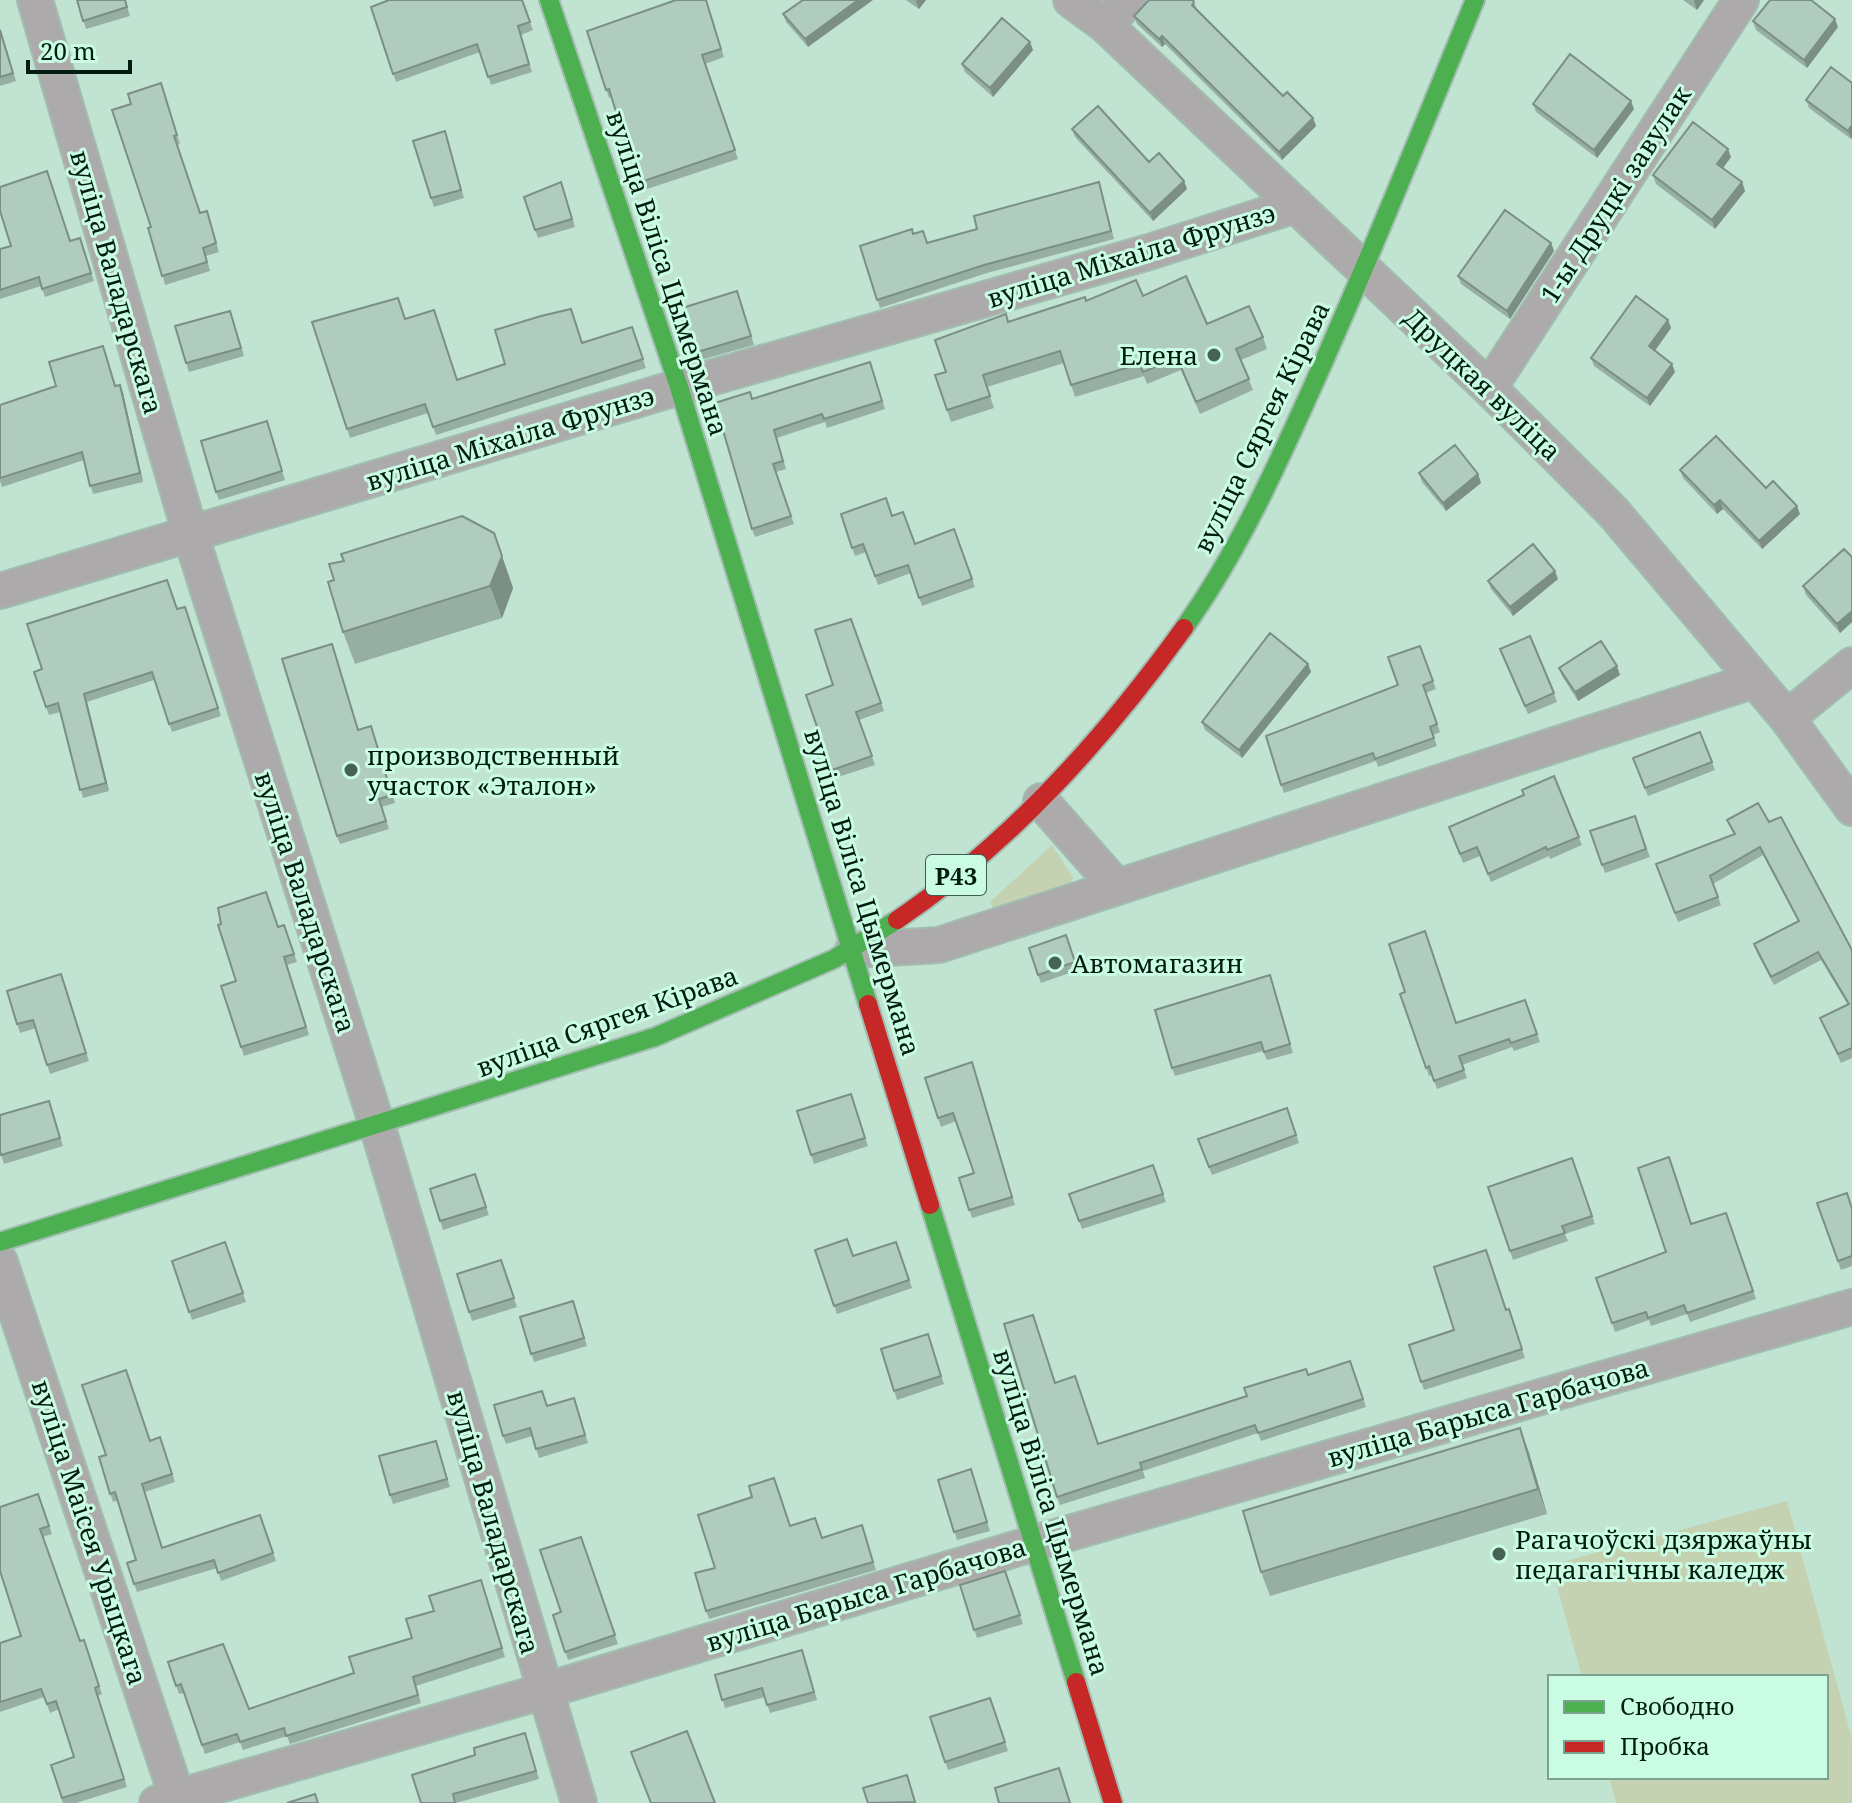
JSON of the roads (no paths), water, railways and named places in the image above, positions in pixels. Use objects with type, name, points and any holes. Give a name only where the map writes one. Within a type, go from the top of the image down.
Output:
[{"type":"main road","name":"вуліца Віліса Цымермана","points":[[549,0],[679,387],[1113,1803]]},
{"type":"main road","name":"вуліца Сяргея Кірава","points":[[0,1242],[377,1125],[717,1014],[853,950],[926,901],[1041,801],[1165,656],[1228,561],[1281,458],[1364,269],[1475,0]]},
{"type":"street","name":"вуліца Валадарскага","points":[[35,0],[191,536],[377,1125],[579,1803]]},
{"type":"street","name":"Друцкая вуліца","points":[[1071,0],[1105,25],[1364,269],[1613,512],[1787,718],[1852,808]]},
{"type":"street","points":[[1105,25],[1129,0]]},
{"type":"street","name":"1-ы Друцкі завулак","points":[[1489,388],[1741,0]]},
{"type":"street","name":"вуліца Міхаіла Фрунзэ","points":[[0,591],[679,387],[1149,252],[1296,205]]},
{"type":"street","points":[[1787,718],[1852,665]]},
{"type":"street","points":[[853,950],[939,945],[1755,680]]},
{"type":"street","points":[[1041,801],[1116,886]]},
{"type":"street","name":"вуліца Маісея Урыцкага","points":[[0,1262],[171,1801]]},
{"type":"street","name":"вуліца Барыса Гарбачова","points":[[171,1801],[1035,1543],[1852,1307]]},
{"type":"place","name":"Елена","points":[[1214,355]]},
{"type":"place","name":"производственный участок «Эталон»","points":[[351,770]]},
{"type":"place","name":"Автомагазин","points":[[1055,963]]},
{"type":"place","name":"Рагачоўскі дзяржаўны педагагічны каледж","points":[[1499,1554]]}]
